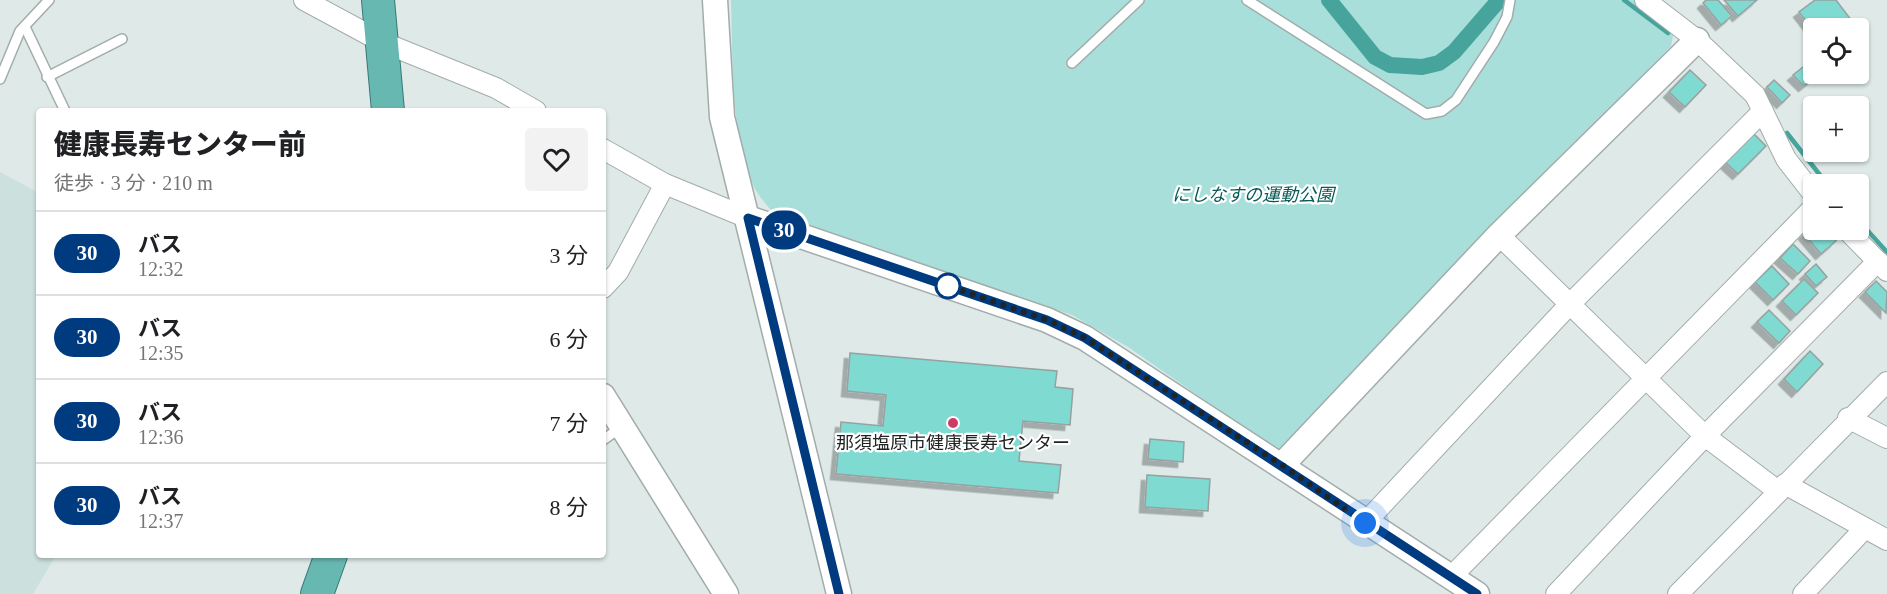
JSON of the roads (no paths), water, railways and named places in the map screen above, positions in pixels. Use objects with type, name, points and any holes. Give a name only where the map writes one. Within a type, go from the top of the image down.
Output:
[{"type":"highway","points":[[378,0],[388,108]]},
{"type":"highway","points":[[317,594],[330,558]]},
{"type":"street","points":[[304,0],[382,42],[496,88],[532,108]]},
{"type":"street","points":[[715,0],[723,117],[839,594]]},
{"type":"street","points":[[1645,0],[1696,40],[1755,95],[1786,159],[1803,181]]},
{"type":"street","points":[[1282,465],[1499,235],[1696,40]]},
{"type":"street","points":[[1365,523],[1569,305],[1763,111]]},
{"type":"street","points":[[606,151],[665,184],[748,218],[1047,320],[1085,338],[1477,594]]},
{"type":"street","points":[[606,285],[618,272],[665,184]]},
{"type":"street","points":[[1451,577],[1803,218]]},
{"type":"street","points":[[1499,235],[1643,379],[1705,436],[1781,488],[1887,540]]},
{"type":"street","points":[[1556,594],[1705,436],[1883,266],[1856,240]]},
{"type":"street","points":[[1678,594],[1848,418],[1887,382]]},
{"type":"street","points":[[606,407],[613,434],[726,594]]},
{"type":"street","points":[[1848,418],[1887,438]]},
{"type":"street","points":[[1803,594],[1864,529]]},
{"type":"lane","points":[[0,80],[25,27],[49,0]]},
{"type":"lane","points":[[1072,63],[1139,0]]},
{"type":"lane","points":[[1247,0],[1426,114],[1442,111],[1456,99],[1494,42],[1507,17],[1510,0]]},
{"type":"lane","points":[[25,27],[63,108]]},
{"type":"lane","points":[[47,77],[122,39]]},
{"type":"waterway","points":[[1329,0],[1375,57],[1390,65],[1422,67],[1439,63],[1454,52],[1499,0]]},
{"type":"waterway","points":[[1624,0],[1668,33]]},
{"type":"waterway","points":[[1787,133],[1819,174]]},
{"type":"waterway","points":[[1869,232],[1887,252]]},
{"type":"place","name":"那須塩原市健康長寿センター","points":[[953,423]]},
{"type":"park label","name":"にしなすの運動公園","points":[[1253,195]]}]
